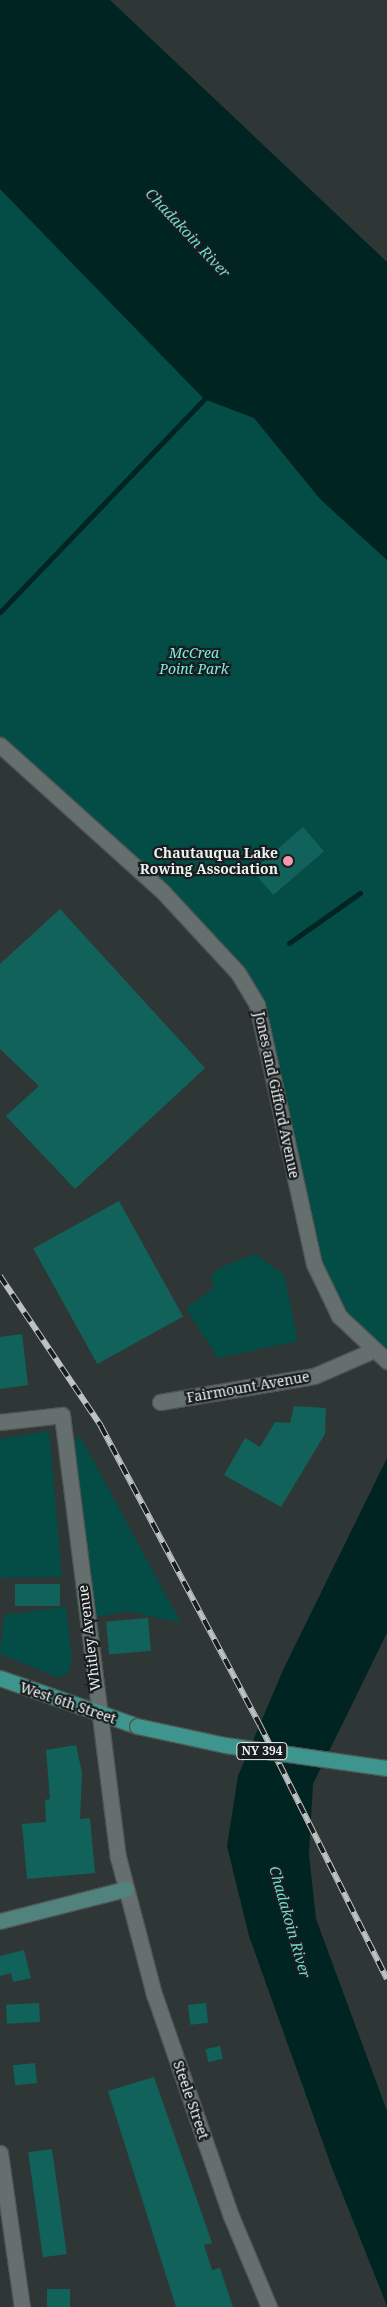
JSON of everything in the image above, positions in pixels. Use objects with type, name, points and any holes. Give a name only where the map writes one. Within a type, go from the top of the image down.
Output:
[{"type":"main road","name":"West 6th Street","points":[[0,1678],[98,1714],[138,1726],[225,1745],[387,1768]]},
{"type":"street","name":"Jones and Gifford Avenue","points":[[0,745],[163,892],[238,973],[257,1004],[314,1264],[339,1316],[374,1350]]},
{"type":"street","points":[[374,1350],[387,1361]]},
{"type":"street","name":"Fairmount Avenue","points":[[160,1402],[314,1376],[374,1350]]},
{"type":"street","name":"Whitley Avenue","points":[[0,1422],[62,1415],[98,1714],[126,1889]]},
{"type":"street","points":[[0,1920],[126,1889]]},
{"type":"street","name":"Steele Street","points":[[126,1889],[154,1994],[231,2216],[270,2307]]},
{"type":"street","points":[[0,2153],[22,2307]]},
{"type":"green space","name":"McCrea Point Park","points":[[0,189],[204,399],[254,418],[320,499],[387,560],[387,1361],[339,1316],[314,1264],[257,1005],[238,973],[0,750]]},
{"type":"green space","points":[[255,1254],[284,1275],[298,1341],[218,1358],[186,1309],[215,1287],[210,1278],[219,1268]]},
{"type":"green space","points":[[49,1431],[62,1577],[0,1578],[0,1439]]},
{"type":"green space","points":[[80,1436],[181,1623],[128,1611],[97,1617],[70,1442]]},
{"type":"green space","points":[[66,1607],[72,1661],[67,1675],[57,1677],[0,1654],[4,1615]]},
{"type":"water","name":"Chadakoin River","points":[[0,0],[110,0],[387,262],[387,560],[320,499],[254,418],[204,399],[0,189]]},
{"type":"water","name":"Chadakoin River","points":[[387,1458],[387,1633],[313,1784],[309,1854],[316,1919],[387,2111],[387,2306],[332,2168],[249,1936],[227,1846],[238,1776],[283,1670]]},
{"type":"building","name":"Chautauqua Lake Rowing Association","points":[[303,827],[324,851],[273,895],[252,871]]},
{"type":"building","points":[[60,909],[205,1068],[75,1189],[6,1116],[39,1086],[0,1049],[0,964]]},
{"type":"building","points":[[119,1201],[183,1316],[97,1364],[33,1249]]},
{"type":"building","points":[[22,1334],[28,1385],[0,1389],[0,1337]]},
{"type":"building","points":[[294,1406],[326,1408],[325,1434],[281,1507],[224,1475],[245,1438],[260,1447],[275,1422],[290,1423]]},
{"type":"building","points":[[15,1584],[60,1584],[60,1606],[15,1606]]},
{"type":"building","points":[[148,1618],[151,1651],[109,1655],[106,1622]]},
{"type":"building","points":[[76,1745],[82,1773],[80,1819],[90,1818],[95,1873],[27,1879],[22,1824],[46,1822],[45,1800],[50,1799],[46,1750]]},
{"type":"building","points":[[24,1950],[31,1978],[13,1982],[11,1973],[0,1976],[0,1956]]},
{"type":"building","points":[[39,2003],[40,2022],[7,2024],[6,2005]]},
{"type":"building","points":[[206,2003],[208,2023],[190,2025],[188,2005]]},
{"type":"building","points":[[220,2046],[223,2059],[208,2062],[205,2049]]},
{"type":"building","points":[[35,2063],[37,2083],[15,2085],[13,2065]]},
{"type":"building","points":[[154,2077],[212,2243],[204,2245],[212,2270],[220,2268],[233,2307],[176,2307],[108,2091]]},
{"type":"building","points":[[52,2149],[67,2254],[43,2257],[28,2152]]},
{"type":"building","points":[[47,2289],[70,2289],[70,2307],[47,2307]]},
{"type":"waterway","points":[[0,612],[209,394]]},
{"type":"waterway","points":[[289,943],[360,893]]},
{"type":"railway","points":[[0,1276],[101,1426],[260,1725],[387,1979]]},
{"type":"place","name":"Chautauqua Lake Rowing Association","points":[[288,861]]}]
